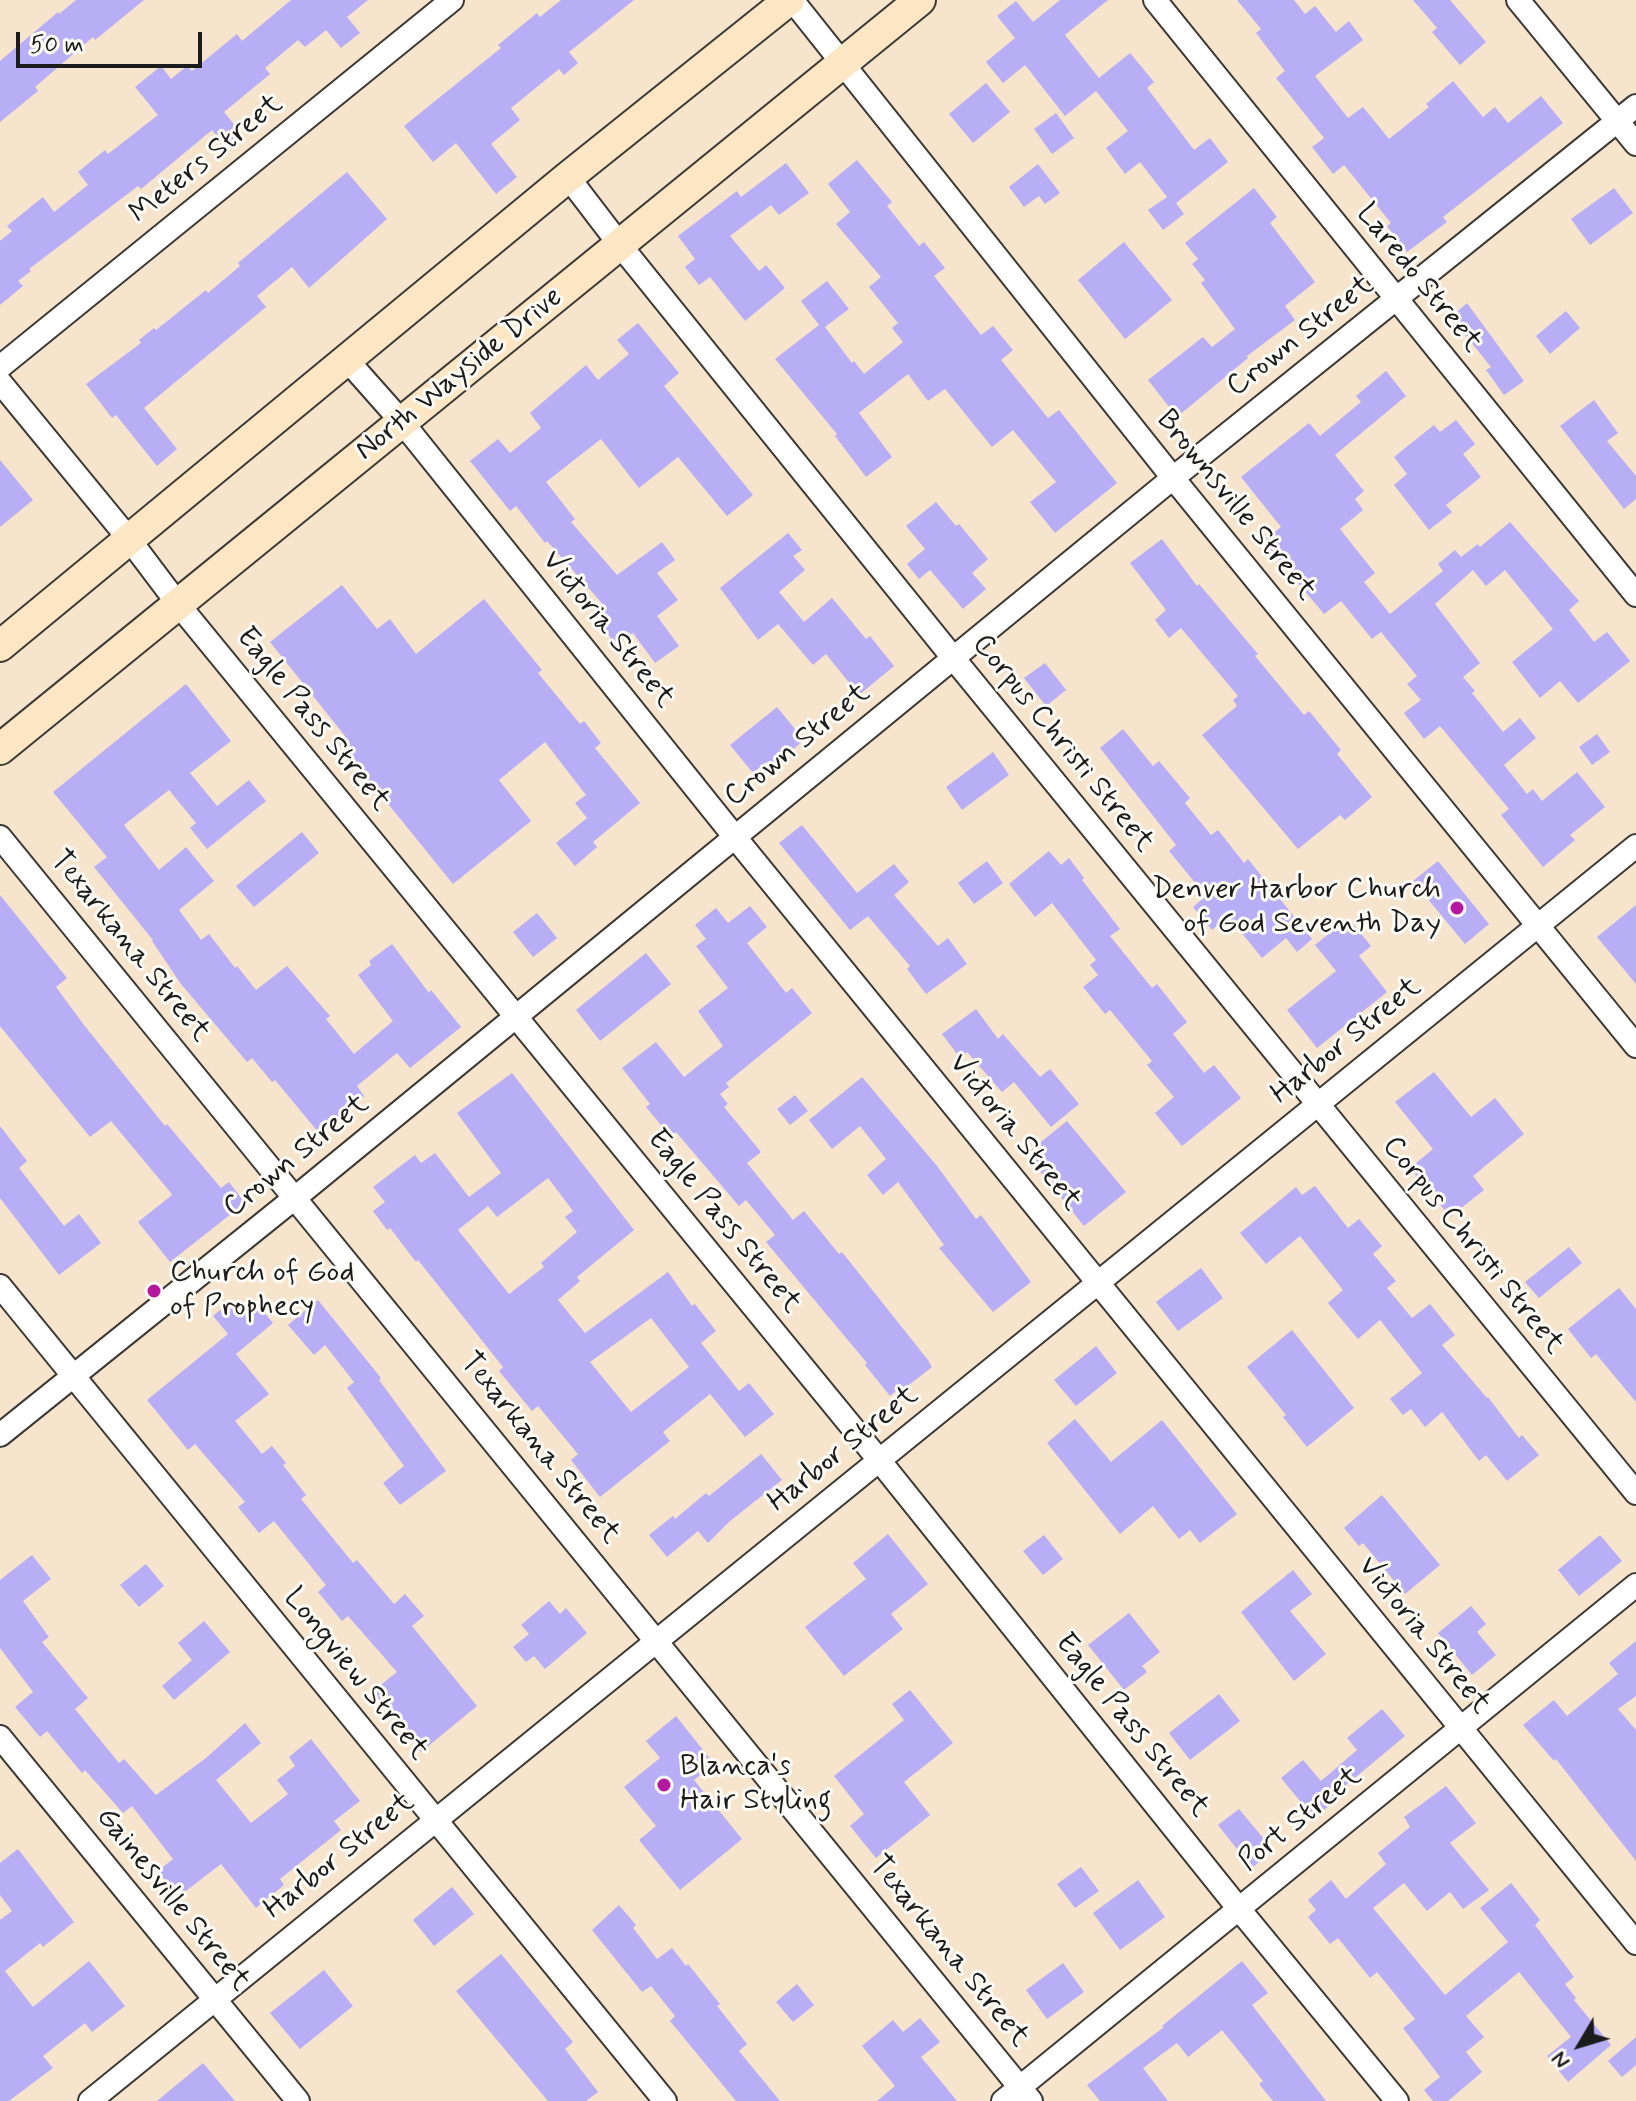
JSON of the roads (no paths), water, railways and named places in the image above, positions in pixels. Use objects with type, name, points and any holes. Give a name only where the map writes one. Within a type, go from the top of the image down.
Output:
[{"type":"main road","points":[[0,646],[568,177],[790,0]]},
{"type":"main road","name":"North Wayside Drive","points":[[0,749],[920,0]]},
{"type":"street","name":"Meters Street","points":[[0,367],[452,0]]},
{"type":"street","name":"Brownsville Street","points":[[790,0],[1173,478],[1636,1046]]},
{"type":"street","name":"Laredo Street","points":[[1155,0],[1636,595]]},
{"type":"street","points":[[1518,0],[1636,144]]},
{"type":"street","name":"Crown Street","points":[[0,1435],[296,1197],[1173,478],[1636,106]]},
{"type":"street","name":"Corpus Christi Street","points":[[568,177],[954,659],[1636,1493]]},
{"type":"street","name":"Victoria Street","points":[[347,360],[402,422],[734,836],[1636,1943]]},
{"type":"street","name":"Eagle Pass Street","points":[[0,382],[1397,2101]]},
{"type":"street","name":"Texarkana Street","points":[[0,837],[657,1642],[1018,2096]]},
{"type":"street","name":"Harbor Street","points":[[90,2101],[1636,846]]},
{"type":"street","name":"Longview Street","points":[[0,1286],[665,2101]]},
{"type":"street","name":"Port Street","points":[[1018,2096],[1239,1909],[1636,1585]]},
{"type":"street","name":"Gainesville Street","points":[[0,1737],[298,2101]]},
{"type":"place","name":"Denver Harbor Church of God Seventh Day","points":[[1457,908]]},
{"type":"place","name":"Church of God of Prophecy","points":[[154,1291]]},
{"type":"place","name":"Blanca's Hair Styling","points":[[664,1785]]}]
